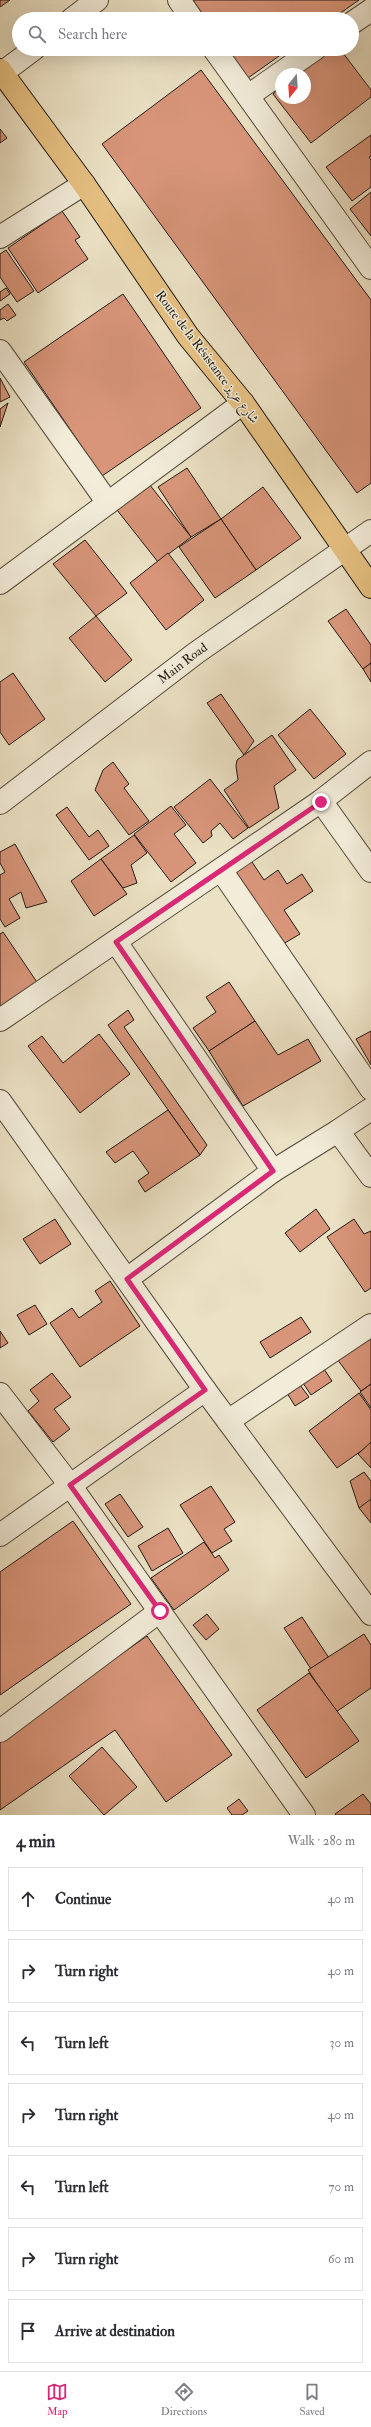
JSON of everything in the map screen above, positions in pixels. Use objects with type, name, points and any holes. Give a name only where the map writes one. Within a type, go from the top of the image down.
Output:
[{"type":"main road","name":"Route de la Résistance شارع عزيز","points":[[1,72],[84,184],[188,336],[243,403],[344,551],[371,587]]},
{"type":"street","points":[[81,12],[97,0]]},
{"type":"street","points":[[179,0],[187,12]]},
{"type":"street","points":[[359,18],[371,10]]},
{"type":"street","points":[[1,72],[24,56]]},
{"type":"street","points":[[219,56],[371,268]]},
{"type":"street","points":[[248,96],[305,56]]},
{"type":"street","points":[[0,237],[84,184]]},
{"type":"street","points":[[0,351],[108,503]]},
{"type":"street","points":[[0,583],[243,403]]},
{"type":"street","name":"Main Road","points":[[0,803],[196,653],[371,531]]},
{"type":"street","points":[[0,1020],[321,802],[371,762]]},
{"type":"street","points":[[321,802],[371,871]]},
{"type":"street","points":[[221,870],[371,1089]]},
{"type":"street","points":[[116,942],[273,1171]]},
{"type":"street","points":[[0,1101],[205,1390],[371,1614]]},
{"type":"street","points":[[127,1279],[273,1171],[371,1109]]},
{"type":"street","points":[[338,1131],[371,1176]]},
{"type":"street","points":[[228,1421],[371,1325]]},
{"type":"street","points":[[0,1535],[205,1390]]},
{"type":"street","points":[[0,1394],[70,1485],[304,1815]]},
{"type":"street","points":[[0,1731],[160,1611]]},
{"type":"building","points":[[0,0],[10,0],[0,7]]},
{"type":"building","points":[[193,0],[359,0],[342,12],[201,12]]},
{"type":"building","points":[[233,56],[279,56],[248,78]]},
{"type":"building","points":[[323,56],[345,56],[371,90],[371,97],[311,143],[281,104],[311,104],[311,68],[307,68]]},
{"type":"building","points":[[201,70],[371,300],[371,483],[357,493],[102,144]]},
{"type":"building","points":[[0,129],[7,138],[0,143]]},
{"type":"building","points":[[371,135],[371,156],[369,157],[371,160],[371,187],[352,201],[326,167]]},
{"type":"building","points":[[371,192],[371,236],[350,209]]},
{"type":"building","points":[[62,211],[80,237],[75,240],[88,259],[38,293],[8,248]]},
{"type":"building","points":[[6,250],[34,291],[17,302],[0,277],[0,254]]},
{"type":"building","points":[[6,288],[10,294],[0,301],[0,292]]},
{"type":"building","points":[[123,294],[201,408],[102,476],[24,362]]},
{"type":"building","points":[[8,304],[16,315],[7,321],[4,318],[0,320],[0,310]]},
{"type":"building","points":[[0,378],[10,397],[0,402]]},
{"type":"building","points":[[8,403],[0,427],[0,409]]},
{"type":"building","points":[[187,468],[221,519],[191,537],[158,487]]},
{"type":"building","points":[[149,484],[191,537],[158,562],[117,510]]},
{"type":"building","points":[[263,487],[301,538],[256,570],[221,519]]},
{"type":"building","points":[[221,519],[256,570],[215,598],[179,547]]},
{"type":"building","points":[[85,540],[127,593],[96,616],[53,564]]},
{"type":"building","points":[[168,553],[204,600],[166,630],[130,583]]},
{"type":"building","points":[[346,609],[371,645],[371,663],[363,669],[328,621]]},
{"type":"building","points":[[96,616],[132,660],[105,682],[69,638]]},
{"type":"building","points":[[371,663],[371,682],[363,669]]},
{"type":"building","points":[[13,673],[45,719],[9,745],[0,732],[0,682]]},
{"type":"building","points":[[221,694],[254,741],[244,755],[207,703]]},
{"type":"building","points":[[310,709],[346,754],[314,779],[278,735]]},
{"type":"building","points":[[272,735],[296,770],[274,786],[279,808],[249,828],[224,790],[238,780],[236,766],[237,760]]},
{"type":"building","points":[[113,762],[129,784],[124,788],[149,821],[129,835],[95,790],[103,770]]},
{"type":"building","points":[[210,779],[248,828],[233,839],[220,823],[211,831],[212,836],[203,843],[174,807]]},
{"type":"building","points":[[171,806],[186,825],[174,834],[196,863],[171,882],[134,834]]},
{"type":"building","points":[[67,807],[89,837],[98,830],[109,846],[89,860],[56,815]]},
{"type":"building","points":[[134,835],[147,853],[131,865],[137,883],[123,888],[101,859]]},
{"type":"building","points":[[15,844],[47,902],[26,908],[21,892],[9,899],[20,918],[5,927],[0,919],[0,875],[5,872],[0,863],[0,852]]},
{"type":"building","points":[[101,859],[127,894],[94,916],[71,881]]},
{"type":"building","points":[[250,859],[264,880],[278,870],[287,884],[302,874],[313,891],[284,910],[300,934],[278,947],[228,873]]},
{"type":"building","points":[[3,932],[41,988],[0,1009],[0,934]]},
{"type":"building","points":[[229,982],[255,1021],[209,1051],[193,1028],[216,1012],[206,997]]},
{"type":"building","points":[[128,1010],[134,1020],[124,1027],[207,1145],[200,1155],[108,1025]]},
{"type":"building","points":[[255,1021],[278,1055],[308,1039],[321,1061],[243,1106],[209,1051]]},
{"type":"building","points":[[371,1031],[371,1065],[356,1039]]},
{"type":"building","points":[[99,1034],[130,1074],[80,1113],[28,1046],[42,1036],[63,1063]]},
{"type":"building","points":[[168,1110],[200,1155],[145,1192],[138,1181],[149,1173],[133,1151],[115,1163],[106,1152]]},
{"type":"building","points":[[316,1209],[330,1229],[300,1252],[285,1233]]},
{"type":"building","points":[[55,1219],[71,1244],[40,1264],[23,1239]]},
{"type":"building","points":[[354,1219],[364,1234],[371,1231],[371,1288],[365,1292],[327,1237]]},
{"type":"building","points":[[110,1281],[140,1326],[80,1367],[50,1323],[72,1308],[79,1318],[102,1302],[95,1291]]},
{"type":"building","points":[[35,1305],[47,1324],[29,1335],[17,1315]]},
{"type":"building","points":[[301,1317],[311,1332],[270,1358],[260,1342]]},
{"type":"building","points":[[0,1331],[8,1343],[0,1348]]},
{"type":"building","points":[[371,1334],[371,1384],[361,1391],[337,1359]]},
{"type":"building","points":[[324,1369],[332,1381],[311,1395],[303,1383]]},
{"type":"building","points":[[52,1373],[71,1397],[54,1409],[70,1429],[53,1442],[28,1411],[39,1401],[30,1390]]},
{"type":"building","points":[[371,1384],[371,1408],[360,1392]]},
{"type":"building","points":[[300,1385],[309,1397],[295,1406],[287,1393]]},
{"type":"building","points":[[359,1393],[371,1410],[371,1444],[337,1468],[309,1431]]},
{"type":"building","points":[[371,1442],[371,1468],[358,1454]]},
{"type":"building","points":[[364,1472],[371,1481],[371,1505],[359,1508],[350,1481]]},
{"type":"building","points":[[211,1486],[235,1522],[224,1529],[232,1541],[212,1553],[180,1505]]},
{"type":"building","points":[[120,1494],[143,1527],[128,1537],[105,1504]]},
{"type":"building","points":[[371,1499],[371,1523],[359,1508]]},
{"type":"building","points":[[73,1521],[131,1604],[0,1695],[0,1572]]},
{"type":"building","points":[[168,1528],[183,1553],[152,1571],[138,1546]]},
{"type":"building","points":[[204,1542],[215,1558],[219,1555],[229,1570],[174,1610],[151,1578]]},
{"type":"building","points":[[207,1614],[219,1629],[206,1640],[193,1625]]},
{"type":"building","points":[[302,1617],[329,1658],[311,1669],[284,1628]]},
{"type":"building","points":[[364,1634],[371,1645],[371,1688],[336,1712],[308,1670]]},
{"type":"building","points":[[147,1636],[232,1755],[166,1802],[115,1730],[0,1810],[0,1739]]},
{"type":"building","points":[[309,1673],[359,1741],[306,1778],[257,1710]]},
{"type":"building","points":[[102,1747],[137,1787],[104,1815],[69,1776]]},
{"type":"building","points":[[363,1794],[371,1804],[371,1815],[335,1814]]},
{"type":"building","points":[[239,1799],[248,1811],[242,1815],[232,1815],[227,1808]]},
{"type":"route","points":[[160,1611],[70,1485],[205,1390],[127,1279],[273,1171],[116,942],[321,802]]}]
